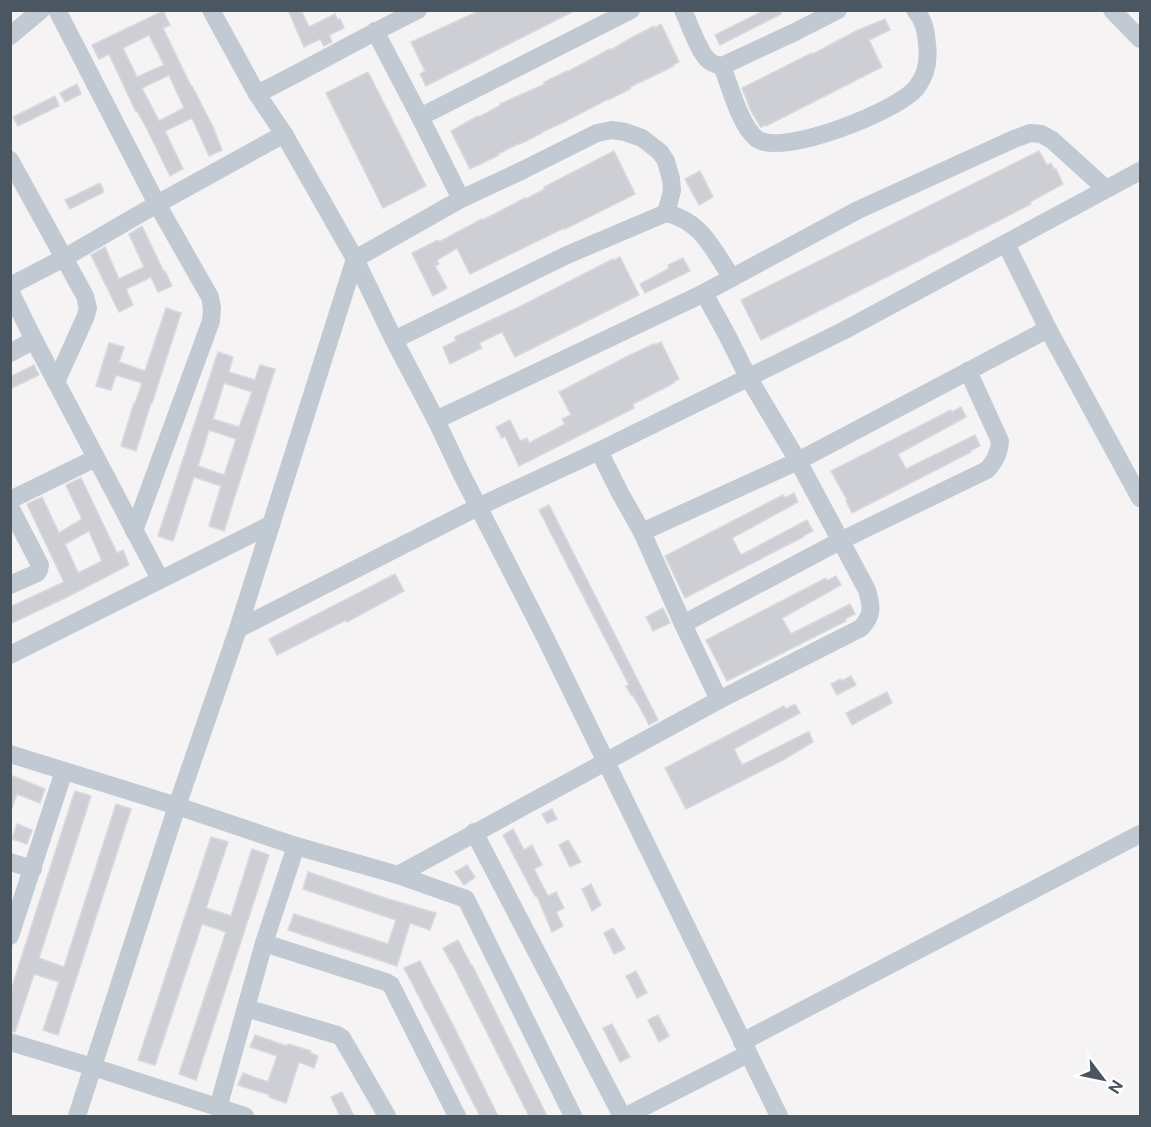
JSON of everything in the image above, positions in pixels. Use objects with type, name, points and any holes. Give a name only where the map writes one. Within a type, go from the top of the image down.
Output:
[{"type":"street","points":[[10,36],[40,10]]},
{"type":"street","points":[[57,10],[157,204],[210,297],[212,308],[211,321],[134,531]]},
{"type":"street","points":[[210,10],[355,259],[545,637],[779,1116]]},
{"type":"street","points":[[257,94],[418,10]]},
{"type":"street","points":[[420,117],[631,10]]},
{"type":"street","points":[[683,10],[702,52],[708,60],[722,66],[838,10]]},
{"type":"street","points":[[722,66],[744,123],[759,141],[771,144],[830,132],[902,101],[916,88],[927,64],[928,51],[926,28],[915,10]]},
{"type":"street","points":[[1112,10],[1140,39]]},
{"type":"street","points":[[375,31],[461,199]]},
{"type":"street","points":[[78,1116],[177,806],[238,629],[355,259],[461,199],[597,133],[612,130],[642,138],[660,152],[671,179],[672,191],[666,213]]},
{"type":"street","points":[[436,420],[704,293],[858,210],[1030,133],[1041,134],[1052,140],[1106,189]]},
{"type":"street","points":[[10,285],[64,258],[284,134]]},
{"type":"street","points":[[10,160],[85,296],[88,308],[56,382]]},
{"type":"street","points":[[238,629],[478,507],[599,452],[843,331],[1140,171]]},
{"type":"street","points":[[394,340],[567,255],[666,213],[695,226],[732,278]]},
{"type":"street","points":[[1006,244],[1048,328],[1140,498]]},
{"type":"street","points":[[10,291],[160,579]]},
{"type":"street","points":[[398,875],[719,700],[861,628],[868,621],[871,611],[867,590],[798,461],[748,377],[704,293]]},
{"type":"street","points":[[642,532],[798,461],[1048,328]]},
{"type":"street","points":[[10,353],[34,340]]},
{"type":"street","points":[[683,624],[840,541],[987,470],[994,463],[999,452],[1000,441],[968,371]]},
{"type":"street","points":[[599,452],[642,532],[719,700]]},
{"type":"street","points":[[10,500],[96,458]]},
{"type":"street","points":[[10,507],[40,565],[37,573],[10,585]]},
{"type":"street","points":[[10,655],[270,525]]},
{"type":"street","points":[[10,754],[296,846],[398,875],[466,899],[573,1116]]},
{"type":"street","points":[[11,934],[64,771]]},
{"type":"street","points":[[474,832],[624,1116],[1140,834]]},
{"type":"street","points":[[218,1108],[264,943],[296,846]]},
{"type":"street","points":[[10,862],[33,869]]},
{"type":"street","points":[[264,943],[391,985],[457,1116]]},
{"type":"street","points":[[246,1008],[342,1038],[387,1116]]},
{"type":"street","points":[[10,1042],[93,1066],[245,1116]]},
{"type":"building","points":[[288,10],[301,10],[309,27],[335,14],[344,28],[329,35],[332,42],[324,46],[320,39],[304,47]]},
{"type":"building","points":[[481,10],[576,10],[426,86],[420,74],[425,71],[411,42]]},
{"type":"building","points":[[765,10],[780,10],[781,14],[720,45],[715,35]]},
{"type":"building","points":[[163,11],[170,25],[163,28],[213,127],[222,150],[209,156],[192,118],[165,131],[183,169],[170,176],[109,54],[99,59],[92,45]],"holes":[[[149,35],[164,65],[137,77],[123,48]],[[169,75],[184,108],[159,121],[142,88]]]},
{"type":"building","points":[[885,19],[890,30],[869,40],[882,67],[766,126],[760,126],[742,88]]},
{"type":"building","points":[[661,24],[679,62],[674,66],[470,169],[451,131],[500,104],[545,84],[544,82]]},
{"type":"building","points":[[368,72],[426,186],[383,208],[326,93]]},
{"type":"building","points":[[77,84],[81,94],[65,102],[60,93]]},
{"type":"building","points":[[55,96],[59,106],[18,126],[13,117]]},
{"type":"building","points":[[614,151],[635,194],[470,274],[457,248],[437,260],[439,264],[435,266],[447,288],[433,296],[412,253],[526,199],[545,189],[544,187]]},
{"type":"building","points":[[1039,151],[1047,165],[1051,163],[1056,169],[1063,184],[1030,202],[1031,204],[761,340],[741,300]]},
{"type":"building","points":[[700,171],[713,197],[699,205],[685,179]]},
{"type":"building","points":[[100,183],[104,192],[70,209],[65,200]]},
{"type":"building","points":[[142,226],[172,286],[158,292],[151,277],[126,289],[133,305],[119,312],[91,255],[105,247],[119,279],[144,267],[129,234]]},
{"type":"building","points":[[620,257],[639,295],[515,357],[502,332],[479,343],[482,348],[450,364],[443,347],[456,341],[455,337]]},
{"type":"building","points":[[683,258],[690,271],[645,293],[640,284]]},
{"type":"building","points":[[166,308],[181,313],[136,451],[121,446],[142,383],[116,375],[111,390],[96,386],[109,343],[124,347],[119,362],[145,371]]},
{"type":"building","points":[[661,342],[679,379],[633,404],[634,408],[519,466],[505,436],[502,438],[496,427],[510,420],[520,441],[527,438],[529,443],[565,424],[562,419],[571,415],[559,392],[626,357]]},
{"type":"building","points":[[218,352],[233,357],[229,372],[255,380],[260,365],[275,369],[224,531],[209,526],[221,486],[194,477],[173,541],[158,536]],"holes":[[[224,383],[252,392],[239,427],[213,419]],[[209,430],[236,439],[224,475],[198,466]]]},
{"type":"building","points":[[34,365],[39,375],[10,389],[10,377]]},
{"type":"building","points":[[961,407],[966,417],[898,454],[906,469],[975,435],[980,446],[852,513],[831,471]]},
{"type":"building","points":[[81,478],[117,553],[123,550],[129,565],[10,624],[10,607],[64,582],[27,504],[42,497],[59,533],[82,519],[66,485]],"holes":[[[89,531],[102,561],[78,573],[65,544]]]},
{"type":"building","points":[[794,493],[798,502],[732,538],[741,555],[807,520],[813,531],[685,598],[665,556],[783,495],[785,498]]},
{"type":"building","points":[[549,505],[658,720],[649,725],[626,686],[629,685],[539,510]]},
{"type":"building","points":[[395,574],[404,591],[347,622],[346,620],[277,655],[269,639]]},
{"type":"building","points":[[836,576],[841,585],[782,618],[791,634],[850,604],[855,614],[845,619],[846,621],[727,681],[706,640],[826,578],[827,581]]},
{"type":"building","points":[[663,608],[670,623],[653,631],[646,617]]},
{"type":"building","points":[[851,676],[856,685],[837,695],[831,684]]},
{"type":"building","points":[[887,692],[892,703],[852,725],[846,713]]},
{"type":"building","points":[[795,704],[800,713],[734,749],[742,765],[809,732],[813,742],[783,760],[686,809],[665,768],[784,706],[786,709]]},
{"type":"building","points":[[10,775],[45,789],[40,803],[17,794],[10,808]]},
{"type":"building","points":[[75,791],[91,796],[39,958],[64,967],[116,804],[131,809],[58,1035],[43,1030],[59,982],[34,974],[15,1032],[10,1031],[10,993]]},
{"type":"building","points":[[552,809],[557,819],[547,823],[542,814]]},
{"type":"building","points":[[17,824],[32,830],[27,844],[12,839]]},
{"type":"building","points":[[513,829],[524,850],[532,845],[542,865],[534,869],[548,896],[556,892],[564,908],[556,912],[563,926],[552,932],[537,896],[503,835]]},
{"type":"building","points":[[211,837],[228,842],[206,908],[231,916],[252,849],[269,855],[196,1080],[179,1074],[226,932],[202,924],[155,1065],[138,1060]]},
{"type":"building","points":[[568,840],[581,862],[570,867],[559,845]]},
{"type":"building","points":[[467,865],[475,877],[464,885],[455,872]]},
{"type":"building","points":[[308,872],[436,913],[430,930],[410,923],[397,966],[288,930],[294,914],[388,944],[396,920],[303,889]]},
{"type":"building","points":[[591,884],[601,905],[592,911],[582,889]]},
{"type":"building","points":[[613,928],[625,949],[614,954],[604,933]]},
{"type":"building","points":[[458,940],[547,1116],[529,1116],[443,948]]},
{"type":"building","points":[[420,961],[498,1116],[480,1116],[404,968]]},
{"type":"building","points":[[636,971],[647,993],[637,998],[626,976]]},
{"type":"building","points":[[658,1015],[669,1036],[659,1042],[648,1020]]},
{"type":"building","points":[[612,1024],[630,1057],[620,1062],[603,1028]]},
{"type":"building","points":[[255,1035],[311,1051],[310,1053],[318,1056],[314,1068],[299,1062],[286,1103],[269,1097],[270,1095],[238,1085],[243,1073],[268,1082],[277,1056],[250,1047]]},
{"type":"building","points":[[342,1092],[354,1116],[340,1116],[331,1097]]}]
